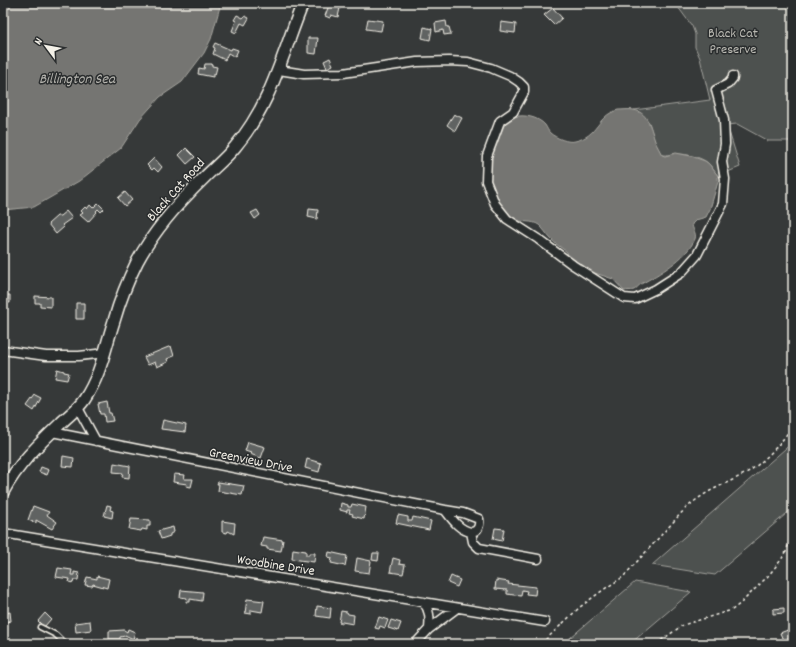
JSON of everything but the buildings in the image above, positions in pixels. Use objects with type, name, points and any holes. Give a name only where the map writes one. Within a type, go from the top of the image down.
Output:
[{"type":"street","name":"Black Cat Road","points":[[3,492],[24,460],[78,408],[92,388],[102,364],[121,297],[138,261],[155,234],[180,203],[235,148],[246,133],[269,94],[303,3]]},
{"type":"street","points":[[279,70],[304,74],[343,73],[417,62],[449,61],[468,62],[491,68],[510,76],[524,87],[524,92],[513,112],[500,121],[487,156],[486,181],[495,204],[507,219],[538,239],[573,265],[624,298],[635,299],[656,289],[685,268],[697,255],[723,204],[725,179],[722,162],[725,144],[724,120],[716,90],[728,84],[733,76]]},
{"type":"street","points":[[3,350],[46,356],[79,356],[105,353]]},
{"type":"street","points":[[78,408],[96,441]]},
{"type":"street","name":"Greenview Drive","points":[[52,432],[463,513],[479,518],[479,527],[477,530],[471,532]]},
{"type":"street","points":[[445,510],[461,529],[471,532],[473,542],[479,548],[538,559]]},
{"type":"street","name":"Woodbine Drive","points":[[3,533],[544,622]]},
{"type":"street","points":[[423,602],[429,612],[429,629]]},
{"type":"street","points":[[415,644],[429,629],[457,608]]},
{"type":"lane","points":[[40,627],[56,635],[65,644]]},
{"type":"path","points":[[541,644],[580,607],[623,577],[685,509],[703,496],[761,463],[778,446],[793,425]]},
{"type":"path","points":[[656,644],[684,625],[732,610],[741,604],[782,560],[793,531]]},
{"type":"green space","name":"Black Cat Preserve","points":[[675,3],[793,3],[793,141],[768,141],[737,124],[727,125],[740,167],[718,176],[708,163],[690,155],[662,155],[655,143],[649,122],[634,110],[710,100],[700,58],[695,47],[695,34],[692,26]]},
{"type":"green space","points":[[793,442],[793,508],[715,575],[652,565]]},
{"type":"green space","points":[[635,582],[691,592],[630,644],[563,644]]},
{"type":"water","name":"Billington Sea","points":[[3,3],[221,3],[211,39],[204,53],[182,82],[160,97],[140,119],[121,148],[79,181],[34,207],[3,210]]},
{"type":"water","points":[[618,110],[634,110],[646,118],[662,155],[665,156],[676,153],[705,161],[718,176],[718,182],[706,217],[696,220],[692,224],[695,239],[691,246],[679,259],[656,276],[641,284],[635,290],[624,291],[613,279],[592,272],[568,257],[567,252],[553,241],[536,223],[515,220],[502,212],[493,195],[489,170],[489,160],[505,124],[511,118],[522,116],[535,118],[542,122],[553,135],[562,140],[575,141],[589,135],[605,117]]}]
